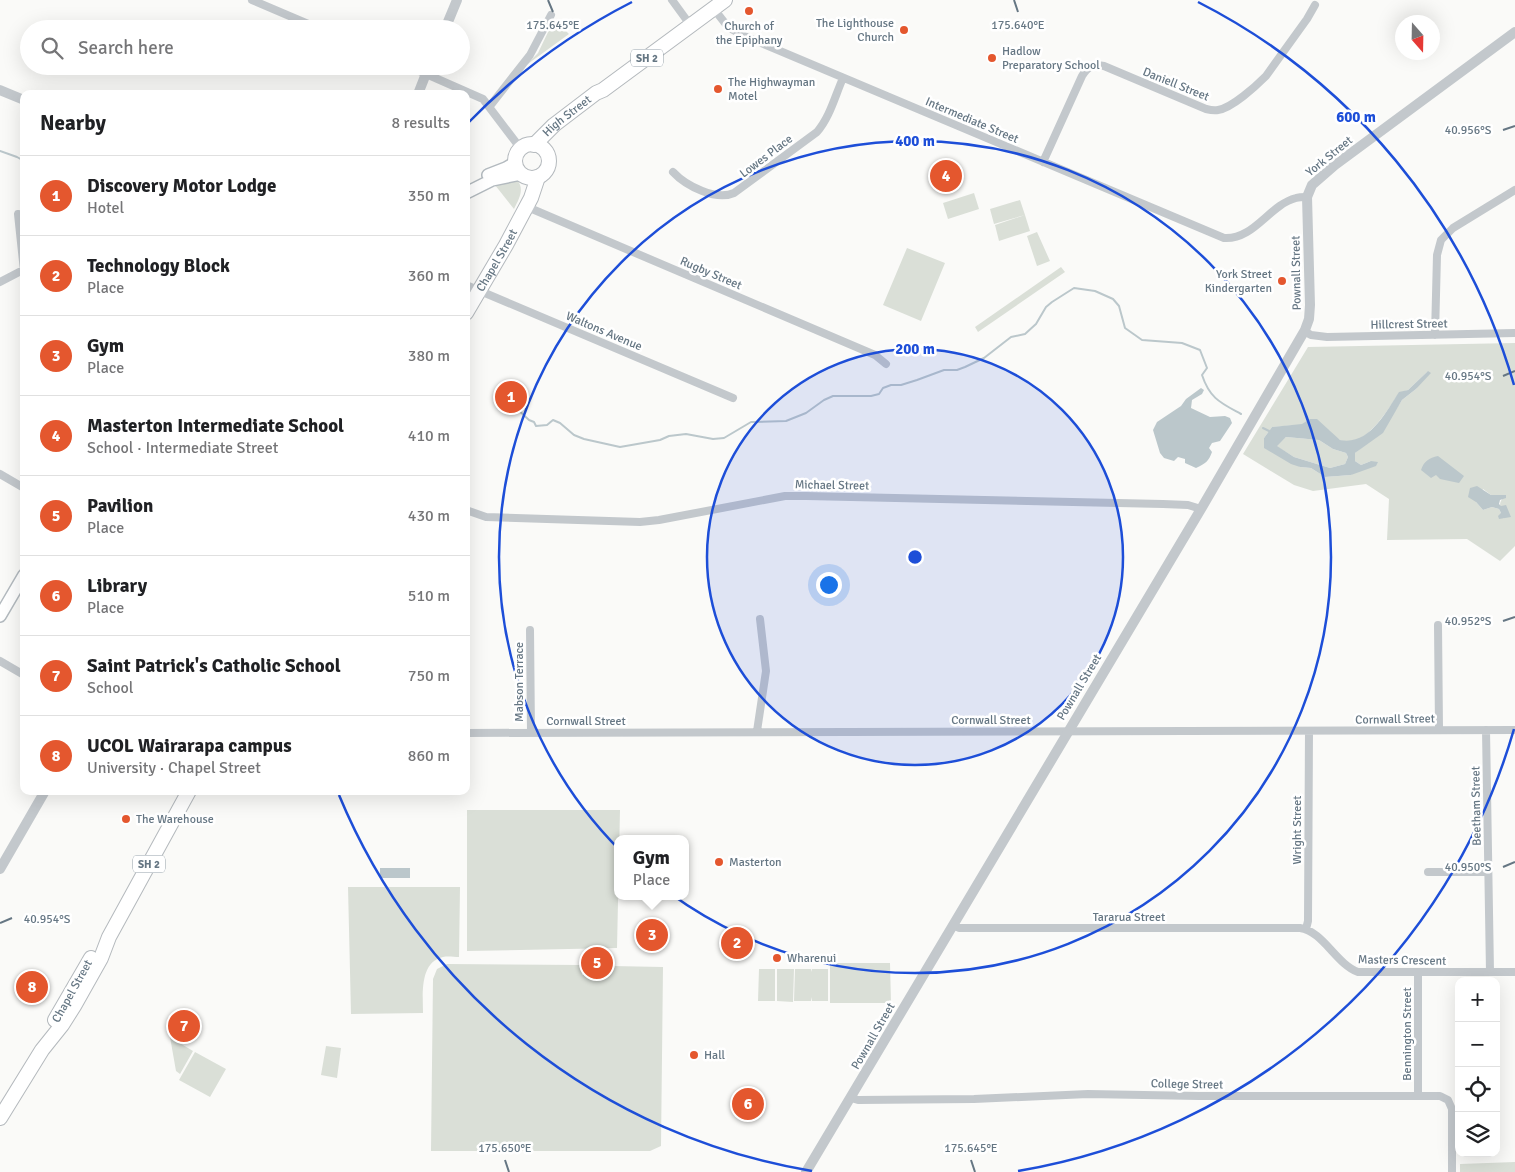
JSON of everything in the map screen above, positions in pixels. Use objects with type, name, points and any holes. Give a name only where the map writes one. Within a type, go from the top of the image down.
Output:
[{"type":"highway","name":"High Street","points":[[526,164],[554,125],[725,0]]},
{"type":"highway","name":"High Street","points":[[548,155],[557,130],[566,121],[599,97],[603,90]]},
{"type":"highway","points":[[526,164],[544,149],[548,155]]},
{"type":"highway","name":"SH 2","points":[[526,164],[544,173],[548,167],[548,155]]},
{"type":"highway","name":"Chapel Street","points":[[470,307],[531,198],[526,164]]},
{"type":"highway","name":"Chapel Street","points":[[0,1118],[42,1050],[62,1025],[82,993],[101,958],[109,937],[187,795]]},
{"type":"main road","name":"High Street","points":[[470,188],[473,183],[483,177],[506,168],[526,164]]},
{"type":"main road","points":[[0,616],[20,582]]},
{"type":"street","points":[[252,0],[299,20]]},
{"type":"street","points":[[449,20],[457,0]]},
{"type":"street","points":[[672,0],[691,26]]},
{"type":"street","name":"Daniell Street","points":[[1043,162],[1087,68],[1096,64],[1104,66],[1206,109],[1216,111],[1226,108],[1266,76],[1308,19],[1315,5]]},
{"type":"street","name":"Intermediate Street","points":[[714,9],[734,32],[1217,236],[1231,239]]},
{"type":"street","points":[[490,106],[530,55],[551,15]]},
{"type":"street","name":"York Street","points":[[1231,239],[1244,234],[1289,201],[1295,198],[1307,197],[1309,190],[1318,179],[1515,32]]},
{"type":"street","points":[[420,90],[426,75]]},
{"type":"street","points":[[438,75],[467,90]]},
{"type":"street","name":"Lowes Place","points":[[673,172],[685,182],[717,196],[729,196],[817,132],[823,125],[843,78]]},
{"type":"street","points":[[0,90],[20,98]]},
{"type":"street","points":[[470,92],[480,97],[490,106],[526,164]]},
{"type":"street","points":[[1435,335],[1437,255],[1441,240],[1453,228],[1515,190]]},
{"type":"street","name":"Pownall Street","points":[[806,1172],[1201,509],[1304,332],[1310,311],[1307,197]]},
{"type":"street","name":"Rugby Street","points":[[525,206],[866,351],[875,355],[886,364]]},
{"type":"street","points":[[0,282],[20,273]]},
{"type":"street","name":"Waltons Avenue","points":[[470,287],[733,398]]},
{"type":"street","name":"Hillcrest Street","points":[[1304,332],[1327,337],[1515,333]]},
{"type":"street","points":[[0,474],[20,486]]},
{"type":"street","name":"Michael Street","points":[[470,511],[486,517],[640,522],[659,520],[769,498],[799,496],[1163,504],[1188,505],[1201,509]]},
{"type":"street","points":[[757,732],[766,671],[760,619]]},
{"type":"street","points":[[1438,625],[1439,729]]},
{"type":"street","name":"Mabson Terrace","points":[[530,630],[531,733]]},
{"type":"street","points":[[0,661],[20,673]]},
{"type":"street","name":"Beetham Street","points":[[1486,730],[1490,972]]},
{"type":"street","name":"Cornwall Street","points":[[470,733],[1515,730]]},
{"type":"street","name":"Wright Street","points":[[1306,929],[1308,921],[1309,731]]},
{"type":"street","points":[[0,869],[43,795]]},
{"type":"street","points":[[1428,872],[1488,872]]},
{"type":"street","name":"Tararua Street","points":[[953,926],[959,928],[1306,929]]},
{"type":"street","name":"Masters Crescent","points":[[1306,929],[1312,932],[1351,970],[1366,973],[1515,972]]},
{"type":"street","name":"Bennington Street","points":[[1418,972],[1418,1096]]},
{"type":"street","name":"College Street","points":[[851,1098],[858,1100],[974,1099],[1088,1094],[1440,1096],[1445,1098],[1450,1104],[1452,1118],[1452,1172]]},
{"type":"shaded area","points":[[560,23],[569,34],[525,66],[538,53],[549,30]]},
{"type":"shaded area","points":[[517,180],[521,190],[514,209],[495,185]]},
{"type":"shaded area","points":[[974,193],[979,209],[948,219],[943,203]]},
{"type":"shaded area","points":[[1020,200],[1025,215],[994,224],[990,209]]},
{"type":"shaded area","points":[[1025,215],[1030,231],[999,241],[995,225]]},
{"type":"shaded area","points":[[1037,232],[1050,261],[1037,266],[1027,236]]},
{"type":"shaded area","points":[[907,248],[945,263],[921,321],[883,305]]},
{"type":"shaded area","points":[[1061,267],[1065,272],[978,332],[975,327]]},
{"type":"shaded area","points":[[1515,343],[1515,546],[1500,561],[1467,539],[1387,540],[1389,499],[1366,484],[1313,491],[1294,485],[1243,454],[1308,347]],"holes":[[[1428,371],[1416,389],[1402,400],[1392,416],[1355,453],[1355,461],[1361,465],[1371,461],[1351,475],[1325,477],[1311,468],[1300,467],[1264,438],[1272,427],[1305,425],[1328,430],[1340,440],[1349,442],[1358,439],[1375,426],[1399,393],[1408,390]],[[1483,489],[1491,495],[1506,495],[1500,503],[1504,519],[1499,509],[1492,507],[1483,510],[1476,502]]]},
{"type":"shaded area","points":[[1428,371],[1431,373],[1402,400],[1383,433],[1355,453],[1355,461],[1361,465],[1371,461],[1378,462],[1376,466],[1351,475],[1325,477],[1311,468],[1291,464],[1264,448],[1264,438],[1272,427],[1302,424],[1310,419],[1317,419],[1340,440],[1360,438],[1376,426],[1399,392],[1408,390]],"holes":[[[1286,437],[1319,440],[1333,449],[1346,453],[1348,457],[1345,464],[1330,468],[1294,457],[1277,446]]]},
{"type":"shaded area","points":[[1201,388],[1204,390],[1202,394],[1192,400],[1191,408],[1210,417],[1225,416],[1230,418],[1232,423],[1220,441],[1212,443],[1209,448],[1212,452],[1208,460],[1196,468],[1185,463],[1185,459],[1178,457],[1174,461],[1164,458],[1160,453],[1153,430],[1157,422],[1181,406],[1186,399]]},
{"type":"shaded area","points":[[1286,437],[1319,440],[1333,449],[1346,453],[1348,457],[1345,464],[1330,468],[1294,457],[1276,446]]},
{"type":"shaded area","points":[[1438,456],[1464,476],[1459,483],[1440,479],[1436,475],[1431,478],[1421,470],[1427,460]]},
{"type":"shaded area","points":[[1477,486],[1491,495],[1506,495],[1506,498],[1500,500],[1499,504],[1501,506],[1506,505],[1511,517],[1499,519],[1498,516],[1501,513],[1499,509],[1492,507],[1483,510],[1468,497],[1470,488]]},
{"type":"shaded area","points":[[467,810],[620,810],[619,835],[614,835],[614,900],[618,900],[617,948],[467,951]]},
{"type":"shaded area","points":[[380,868],[410,868],[410,878],[380,878]]},
{"type":"shaded area","points":[[348,887],[460,887],[459,957],[443,957],[435,960],[430,965],[424,980],[423,1013],[351,1014]]},
{"type":"shaded area","points":[[830,963],[890,963],[891,1003],[830,1003]]},
{"type":"shaded area","points":[[447,964],[581,965],[582,975],[611,975],[612,966],[663,967],[661,1146],[650,1151],[431,1151],[433,979],[437,969]]},
{"type":"shaded area","points":[[759,969],[775,969],[775,1001],[758,1001]]},
{"type":"shaded area","points":[[777,969],[794,969],[793,1002],[777,1001]]},
{"type":"shaded area","points":[[795,969],[811,969],[812,972],[812,969],[828,969],[828,1001],[812,1001],[811,997],[811,1001],[794,1001]]},
{"type":"shaded area","points":[[177,1035],[178,1042],[193,1051],[180,1074],[176,1071],[170,1037]]},
{"type":"shaded area","points":[[326,1046],[341,1048],[337,1078],[321,1075]]},
{"type":"shaded area","points":[[195,1052],[226,1069],[210,1097],[179,1080]]},
{"type":"shaded area","points":[[1515,1162],[1515,1172],[1460,1172],[1460,1164]]},
{"type":"waterway","points":[[0,151],[20,159]]},
{"type":"waterway","points":[[515,407],[529,420],[534,422],[536,426],[547,425],[553,420],[560,423],[574,435],[620,447],[686,434],[713,439],[724,438],[751,422],[786,421],[806,413],[833,396],[871,396],[879,394],[883,388],[891,385],[901,385],[944,370],[957,370],[965,367],[984,358],[1011,337],[1025,334],[1036,324],[1046,307],[1074,288],[1095,291],[1113,299],[1119,306],[1125,328],[1142,340],[1182,343],[1200,350],[1207,368],[1202,375],[1209,390],[1222,403],[1241,414]]},
{"type":"waterway","points":[[1263,428],[1269,431]]},
{"type":"place","name":"Church of the Epiphany","points":[[749,11]]},
{"type":"place","name":"The Lighthouse Church","points":[[904,30]]},
{"type":"place","name":"Hadlow Preparatory School","points":[[992,58]]},
{"type":"place","name":"The Highwayman Motel","points":[[718,89]]},
{"type":"place","name":"Masterton Intermediate School","points":[[946,176]]},
{"type":"place","name":"York Street Kindergarten","points":[[1282,281]]},
{"type":"place","name":"Discovery Motor Lodge","points":[[511,397]]},
{"type":"place","name":"The Warehouse","points":[[126,819]]},
{"type":"place","name":"Masterton","points":[[719,862]]},
{"type":"place","name":"Gym","points":[[652,935]]},
{"type":"place","name":"Technology Block","points":[[737,943]]},
{"type":"place","name":"Wharenui","points":[[777,958]]},
{"type":"place","name":"Pavilion","points":[[597,963]]},
{"type":"place","name":"UCOL Wairarapa campus","points":[[32,987]]},
{"type":"place","name":"Saint Patrick's Catholic School","points":[[184,1026]]},
{"type":"place","name":"Hall","points":[[694,1055]]},
{"type":"place","name":"Library","points":[[748,1104]]}]
